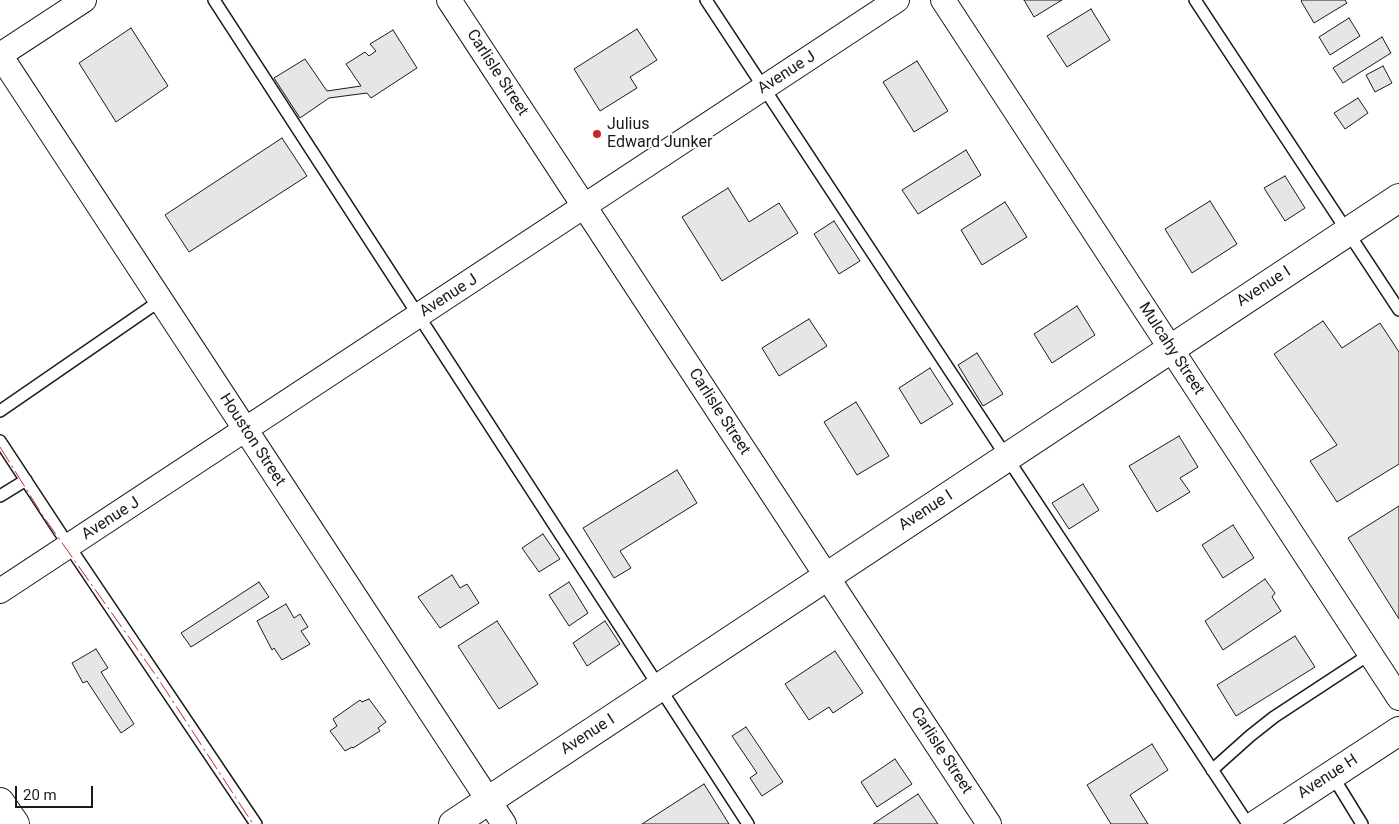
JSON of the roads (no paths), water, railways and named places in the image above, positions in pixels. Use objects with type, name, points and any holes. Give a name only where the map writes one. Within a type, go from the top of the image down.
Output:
[{"type":"main road","name":"Avenue I","points":[[453,824],[1399,198]]},
{"type":"main road","name":"Avenue H","points":[[1257,824],[1399,731]]},
{"type":"main road","points":[[0,802],[14,824]]},
{"type":"street","points":[[0,55],[84,0]]},
{"type":"street","name":"Carlisle Street","points":[[449,0],[989,824]]},
{"type":"street","name":"Avenue J","points":[[0,592],[897,0]]},
{"type":"street","name":"Mulcahy Street","points":[[942,0],[1399,698]]},
{"type":"street","name":"Houston Street","points":[[0,55],[504,824]]},
{"type":"lane","points":[[214,0],[748,824]]},
{"type":"lane","points":[[706,0],[1248,824]]},
{"type":"lane","points":[[1195,0],[1399,310]]},
{"type":"lane","points":[[0,411],[161,300]]},
{"type":"lane","points":[[0,441],[256,824]]},
{"type":"lane","points":[[0,496],[26,480]]},
{"type":"lane","points":[[1212,770],[1274,717],[1370,654]]},
{"type":"lane","points":[[1332,775],[1362,824]]},
{"type":"place","name":"Julius Edward Junker","points":[[597,134]]}]
